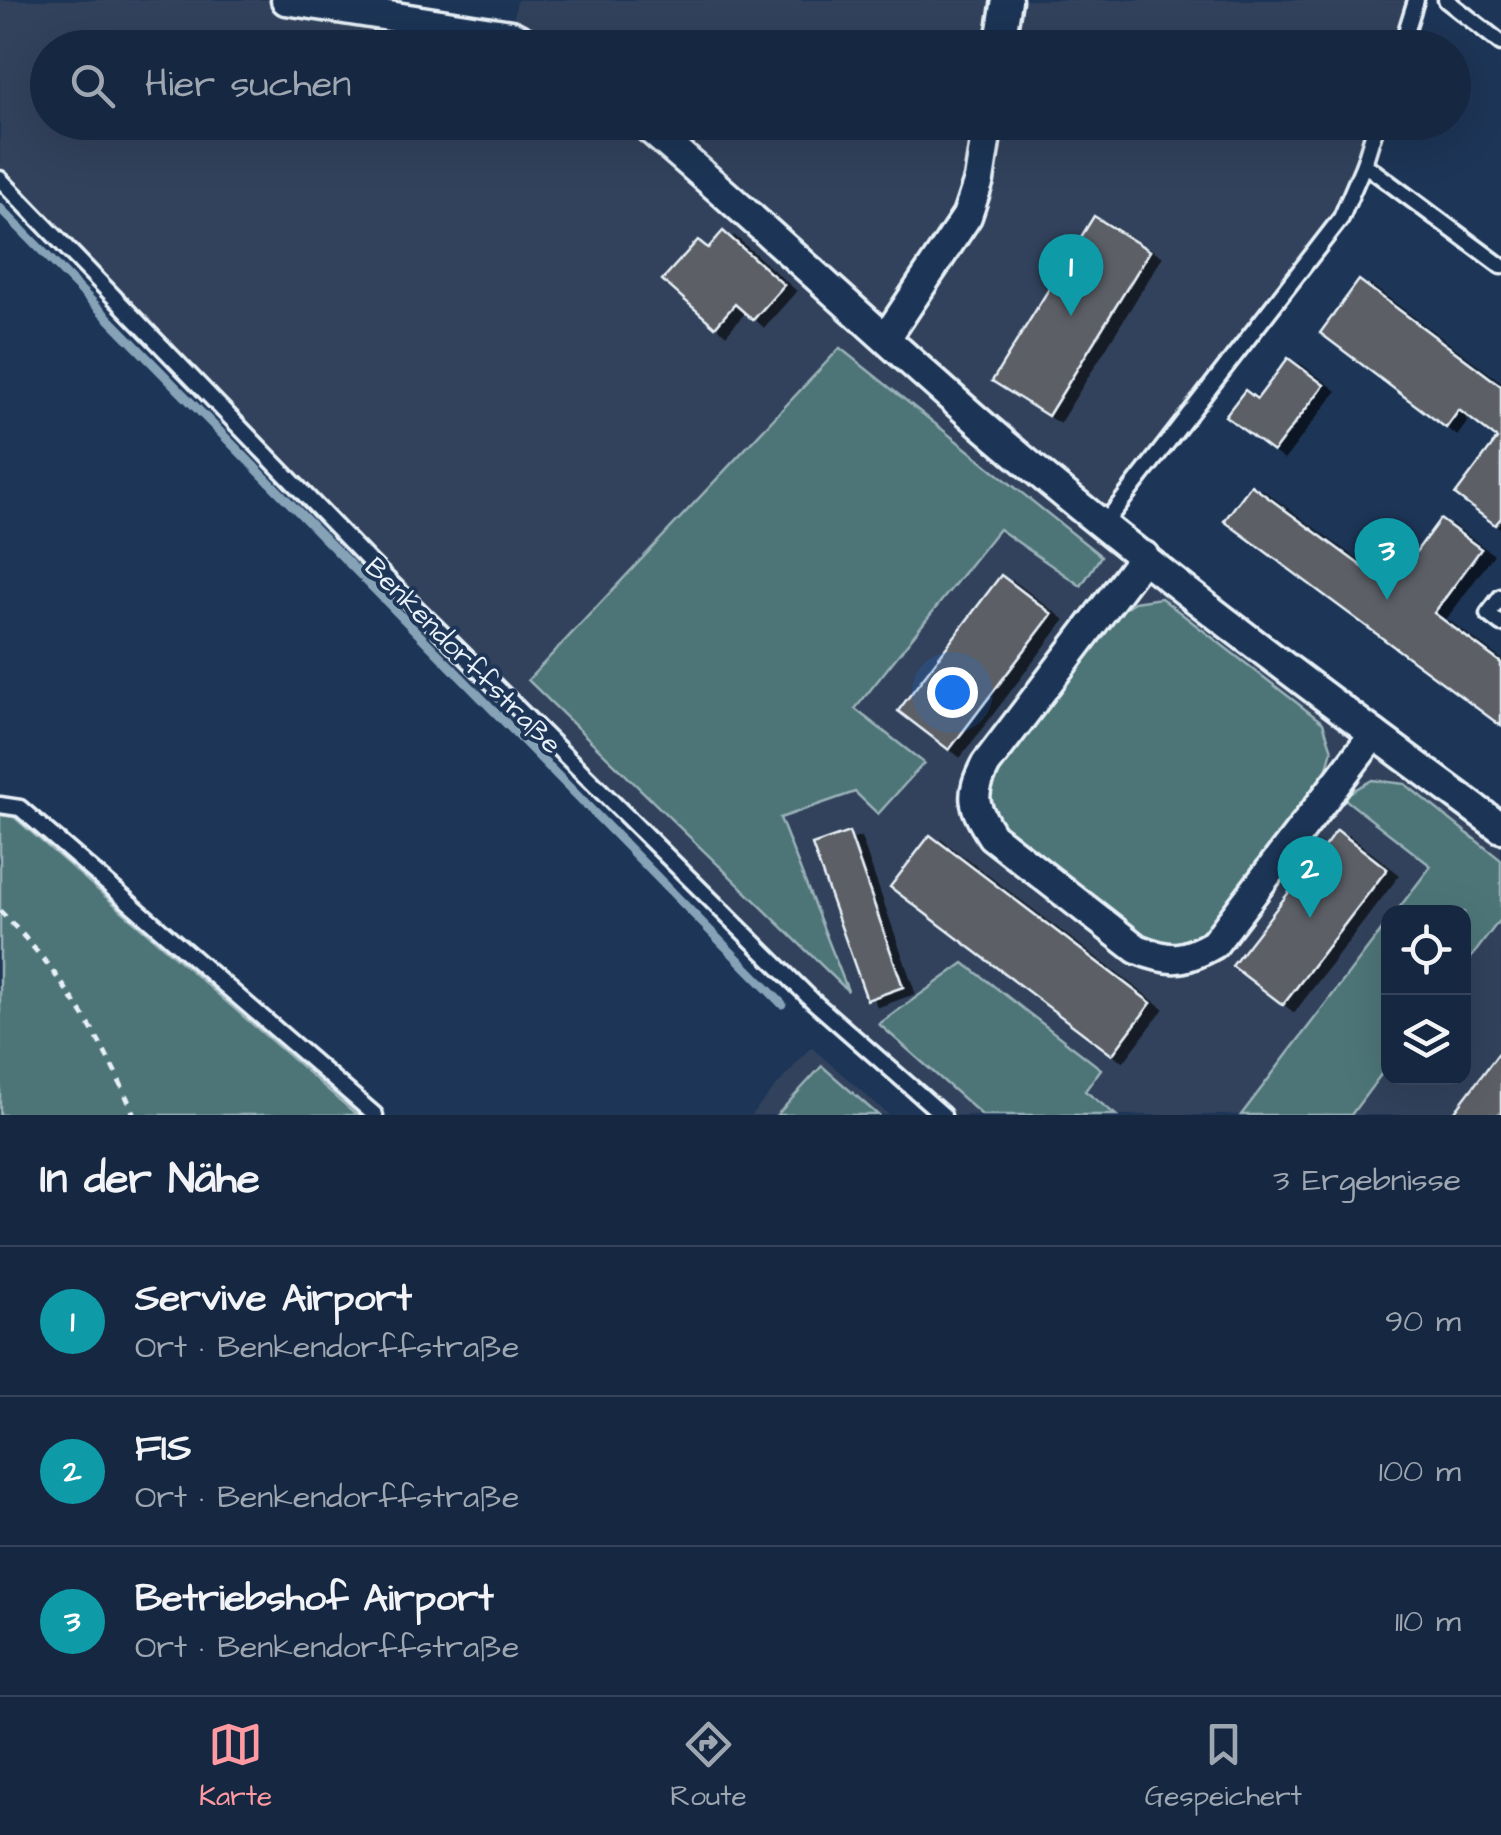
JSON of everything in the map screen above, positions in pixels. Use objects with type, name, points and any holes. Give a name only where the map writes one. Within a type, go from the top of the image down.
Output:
[{"type":"street","points":[[286,0],[479,30]]},
{"type":"street","points":[[1003,30],[1007,0]]},
{"type":"street","points":[[663,140],[988,429],[1144,556],[1501,828]]},
{"type":"street","points":[[886,338],[967,216],[979,180],[985,140]]},
{"type":"street","points":[[1144,556],[986,764],[974,787],[976,812],[992,836],[1137,949],[1164,960],[1192,956],[1214,944],[1374,734]]},
{"type":"lane","points":[[1407,30],[1416,0]]},
{"type":"lane","points":[[1446,0],[1501,43]]},
{"type":"lane","points":[[1104,524],[1341,218],[1371,140]]},
{"type":"lane","points":[[1364,164],[1501,266]]},
{"type":"lane","name":"Benkendorffstraße","points":[[0,180],[370,562],[814,1002],[944,1115]]},
{"type":"lane","points":[[1501,597],[1488,614],[1501,624]]},
{"type":"lane","points":[[0,806],[20,808],[375,1115]]},
{"type":"path","points":[[0,911],[60,979],[94,1032],[134,1115]]},
{"type":"shaded area","points":[[0,0],[286,0],[485,30],[30,30],[30,140],[1371,140],[1341,218],[1105,524],[1501,828],[1501,1115],[943,1115],[814,1002],[0,179]]},
{"type":"shaded area","points":[[517,0],[1416,0],[1407,30],[512,30]]},
{"type":"shaded area","points":[[811,1047],[889,1115],[751,1115]]},
{"type":"green space","points":[[840,348],[1101,556],[1081,586],[999,529],[855,709],[924,763],[878,814],[855,792],[780,818],[848,991],[528,680]]},
{"type":"green space","points":[[1161,598],[1323,723],[1332,750],[1323,783],[1206,935],[1177,943],[1143,939],[1001,829],[987,796],[994,767],[1106,620],[1134,602]]},
{"type":"green space","points":[[1372,780],[1405,784],[1501,860],[1501,918],[1471,958],[1471,905],[1401,905],[1431,866],[1342,797]]},
{"type":"green space","points":[[0,815],[14,817],[357,1115],[0,1115]]},
{"type":"green space","points":[[1381,931],[1381,1074],[1351,1115],[1241,1115]]},
{"type":"green space","points":[[964,963],[1101,1069],[1085,1091],[1116,1115],[982,1115],[879,1024]]},
{"type":"green space","points":[[822,1066],[878,1115],[777,1115]]},
{"type":"building","points":[[1094,216],[1150,251],[1048,416],[992,381]]},
{"type":"building","points":[[723,231],[784,285],[753,320],[735,304],[715,327],[662,280],[698,240],[708,248]]},
{"type":"building","points":[[1359,280],[1501,386],[1501,518],[1495,525],[1455,495],[1497,439],[1459,410],[1446,428],[1320,333]]},
{"type":"building","points":[[1288,358],[1324,385],[1273,452],[1225,416],[1245,390],[1257,399]]},
{"type":"building","points":[[1251,485],[1390,587],[1440,519],[1481,549],[1434,613],[1501,663],[1501,726],[1224,521]]},
{"type":"building","points":[[1001,575],[1052,614],[949,750],[898,711]]},
{"type":"building","points":[[1337,830],[1387,869],[1283,1005],[1232,966]]},
{"type":"building","points":[[849,832],[903,987],[867,1000],[812,845]]},
{"type":"building","points":[[930,835],[1151,1003],[1112,1055],[890,887]]},
{"type":"building","points":[[1501,1050],[1501,1115],[1452,1115]]},
{"type":"waterway","points":[[0,208],[782,1004]]},
{"type":"place","name":"Servive Airport","points":[[1071,316]]},
{"type":"place","name":"Betriebshof Airport","points":[[1387,600]]},
{"type":"place","name":"FIS","points":[[1310,918]]}]
